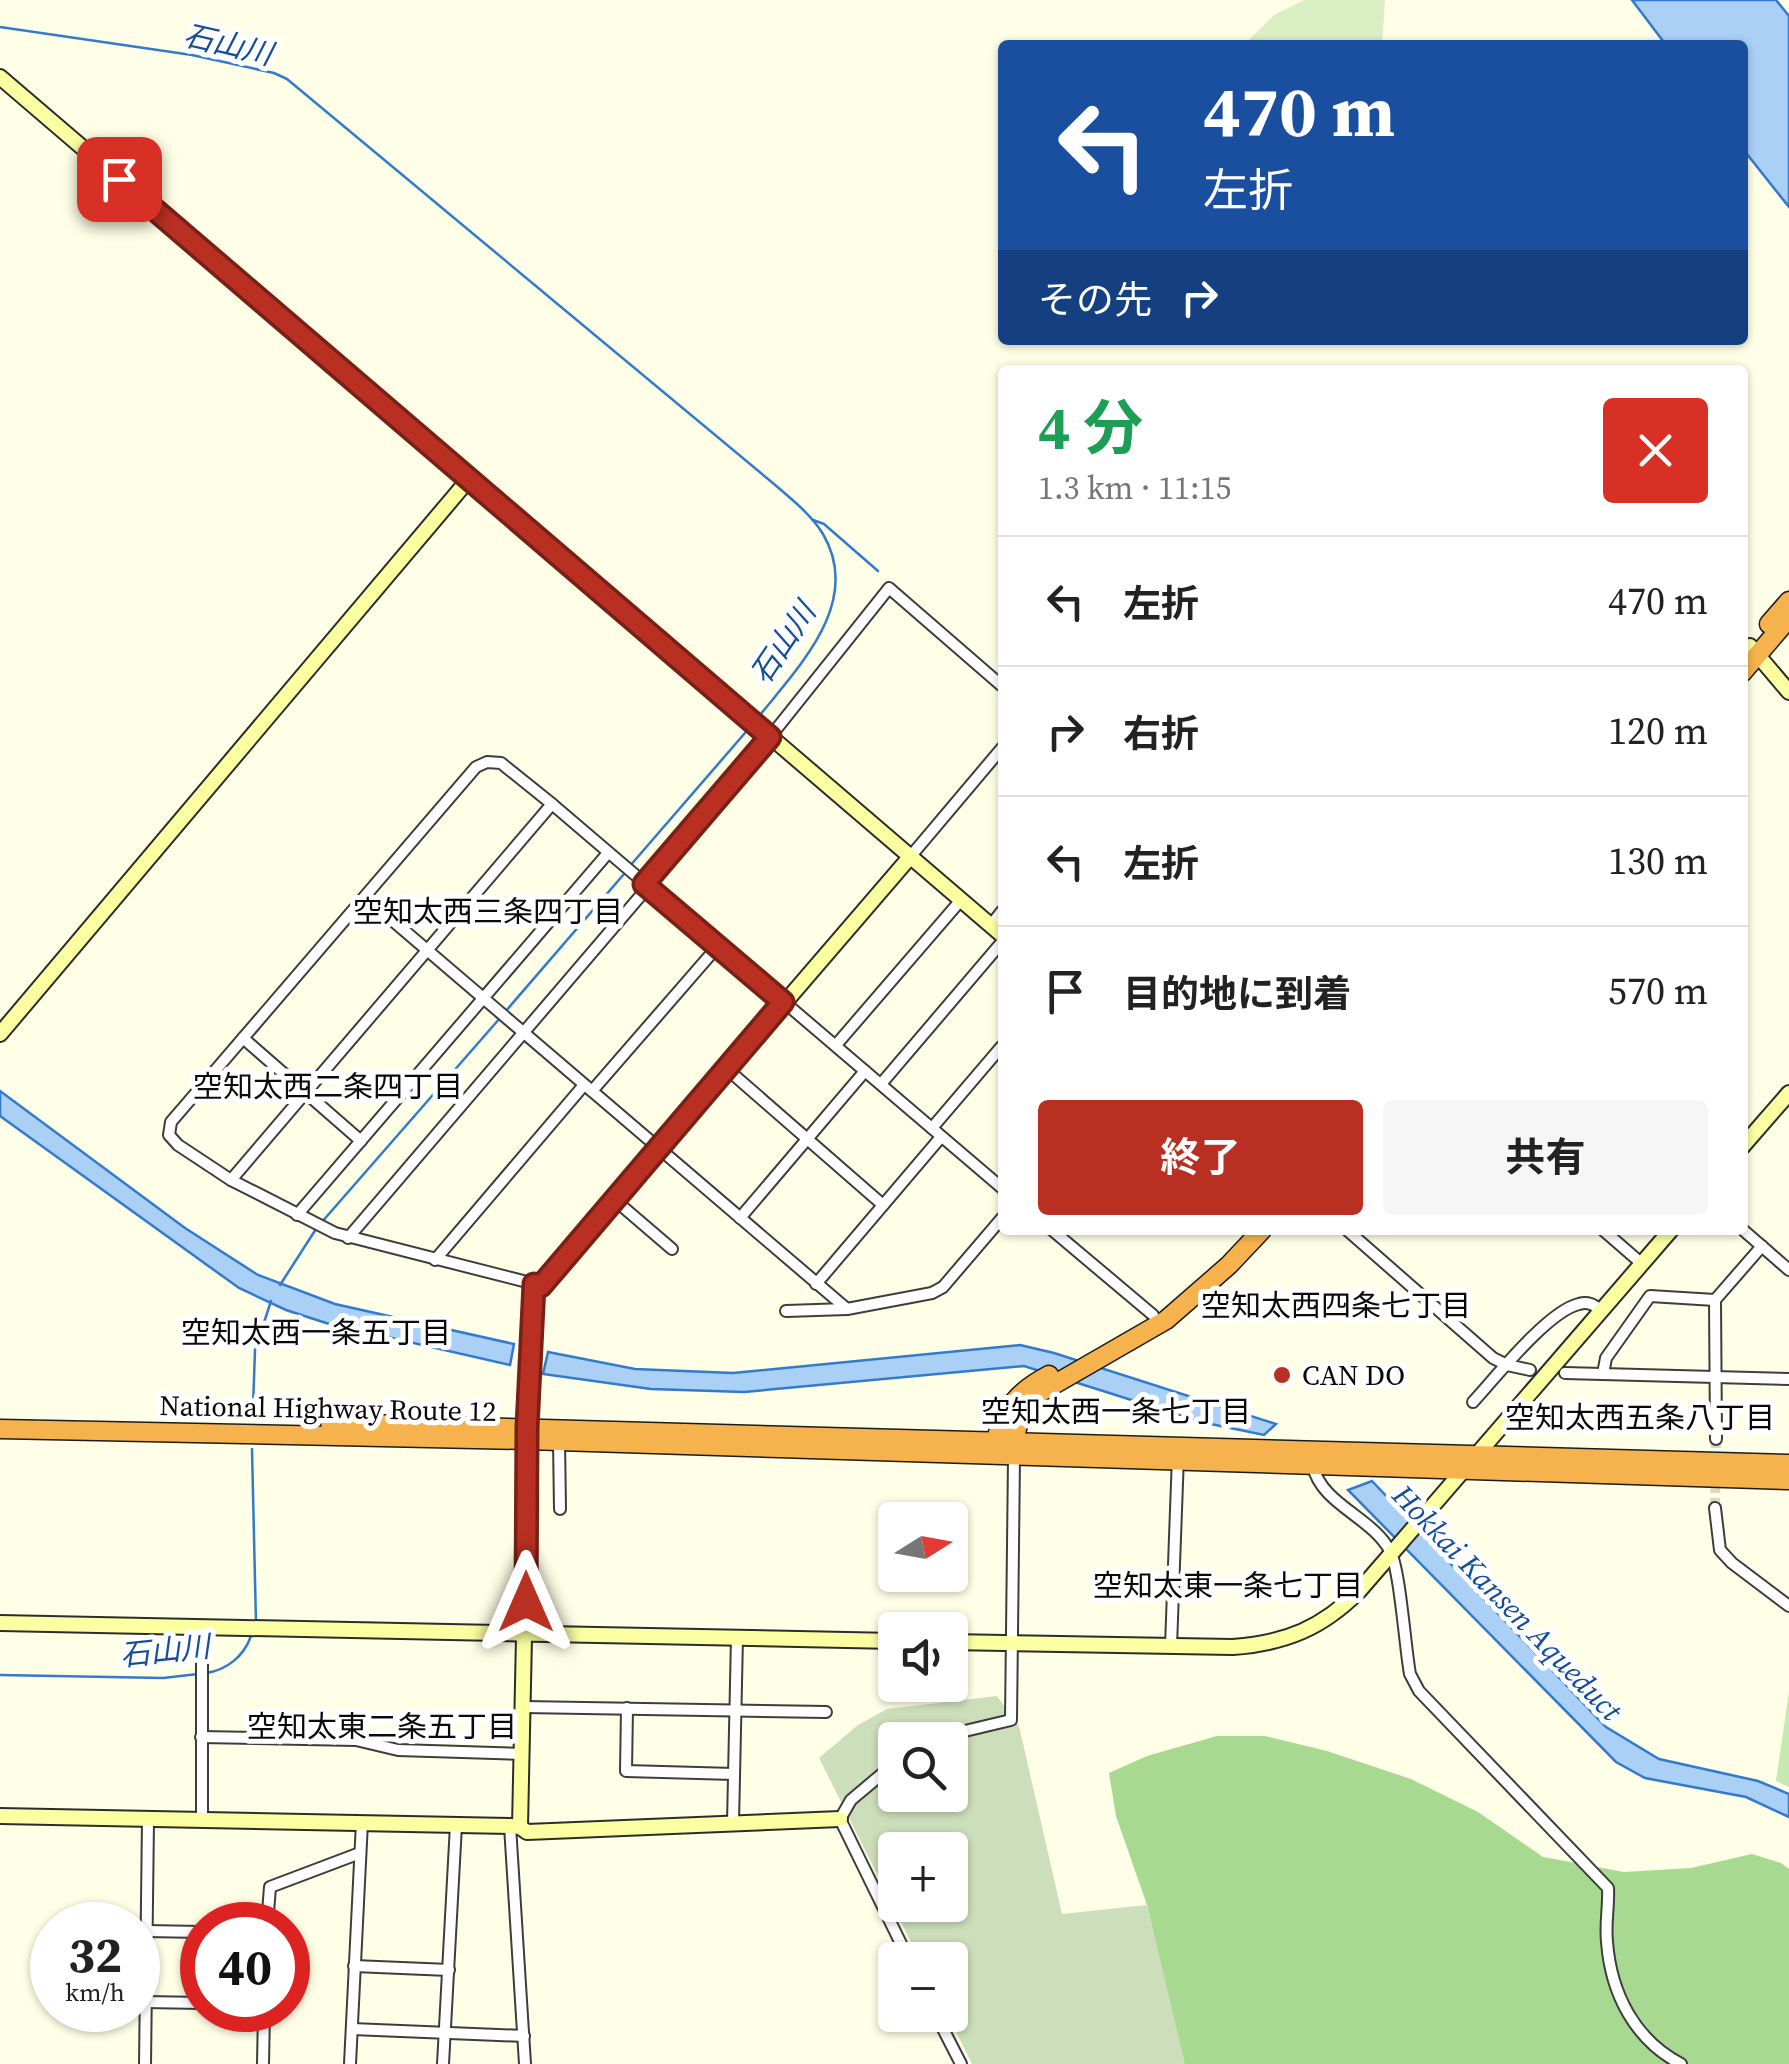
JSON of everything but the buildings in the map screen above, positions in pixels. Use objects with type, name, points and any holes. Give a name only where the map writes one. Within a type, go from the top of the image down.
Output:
[{"type":"highway","points":[[1750,652],[1789,601]]},
{"type":"highway","points":[[1768,633],[1789,618]]},
{"type":"highway","points":[[1096,1357],[1153,1314],[1243,1235]]},
{"type":"highway","points":[[1043,1385],[1028,1404],[1014,1450],[994,1442],[1013,1401],[1025,1388],[1043,1385],[1166,1320],[1230,1265],[1257,1235]]},
{"type":"highway","name":"National Highway Route 12","points":[[0,1417],[527,1433],[559,1441],[1178,1454]]},
{"type":"highway","name":"National Highway Route 12","points":[[0,1428],[994,1442]]},
{"type":"highway","points":[[1178,1454],[1470,1462],[1789,1464]]},
{"type":"highway","points":[[1178,1454],[1314,1466],[1470,1462],[1789,1480]]},
{"type":"street","points":[[0,77],[998,933]]},
{"type":"street","points":[[0,1034],[469,478]]},
{"type":"street","points":[[348,1238],[522,1032],[765,733],[890,588],[998,682]]},
{"type":"street","points":[[1750,652],[1789,692]]},
{"type":"street","points":[[998,753],[783,1002],[660,1150],[541,1286],[334,1233],[232,1180],[178,1145],[170,1135],[171,1122],[476,766],[488,762],[500,763],[552,804],[783,1002],[836,1045],[998,1185]]},
{"type":"street","points":[[232,1180],[552,804]]},
{"type":"street","points":[[297,1215],[608,853]]},
{"type":"street","points":[[365,897],[847,1308]]},
{"type":"street","points":[[836,1045],[961,900]]},
{"type":"street","points":[[880,1084],[998,935]]},
{"type":"street","points":[[435,1260],[718,946]]},
{"type":"street","points":[[243,1038],[361,1141]]},
{"type":"street","points":[[816,1284],[883,1205],[998,1051]]},
{"type":"street","points":[[727,1070],[883,1205]]},
{"type":"street","points":[[740,1218],[866,1071]]},
{"type":"street","points":[[1748,1140],[1789,1093]]},
{"type":"street","points":[[616,1201],[672,1250]]},
{"type":"street","points":[[786,1310],[847,1308],[932,1293],[943,1287],[998,1223]]},
{"type":"street","points":[[1748,1234],[1789,1270]]},
{"type":"street","points":[[1058,1235],[1153,1314]]},
{"type":"street","points":[[1353,1235],[1493,1358],[1507,1366],[1530,1370]]},
{"type":"street","points":[[1609,1235],[1641,1264]]},
{"type":"street","points":[[968,1642],[1170,1646],[1267,1644],[1298,1636],[1338,1611],[1395,1549],[1666,1235]]},
{"type":"street","points":[[1716,1439],[1716,1300],[1762,1246]]},
{"type":"street","points":[[525,2064],[515,1826],[523,1754],[527,1433],[534,1284]]},
{"type":"street","points":[[1603,1374],[1606,1358],[1650,1296],[1716,1300]]},
{"type":"street","points":[[1473,1402],[1538,1331],[1568,1309],[1580,1303],[1601,1310]]},
{"type":"street","points":[[1565,1373],[1789,1380]]},
{"type":"street","points":[[559,1441],[560,1509]]},
{"type":"street","points":[[968,1730],[1011,1720],[1014,1450]]},
{"type":"street","points":[[1170,1646],[1178,1454]]},
{"type":"street","points":[[1314,1466],[1317,1482],[1395,1549],[1410,1674],[1419,1691],[1608,1888],[1607,1943],[1615,1986],[1624,2008],[1659,2052],[1681,2064]]},
{"type":"street","points":[[1715,1508],[1720,1550],[1789,1606]]},
{"type":"street","points":[[0,1622],[878,1640]]},
{"type":"street","points":[[202,1627],[202,1821]]},
{"type":"street","points":[[733,1823],[737,1637]]},
{"type":"street","points":[[524,1707],[826,1712]]},
{"type":"street","points":[[627,1708],[626,1771],[734,1774]]},
{"type":"street","points":[[201,1736],[356,1740],[398,1750],[523,1754]]},
{"type":"street","points":[[840,1819],[851,1800],[878,1777]]},
{"type":"street","points":[[0,1816],[515,1826],[527,1832],[840,1819]]},
{"type":"street","points":[[840,1819],[900,1942]]},
{"type":"street","points":[[147,1902],[148,1820]]},
{"type":"street","points":[[350,2064],[362,1822]]},
{"type":"street","points":[[443,2064],[456,1825]]},
{"type":"street","points":[[269,1902],[270,1887],[360,1854]]},
{"type":"street","points":[[354,1966],[450,1970]]},
{"type":"street","points":[[352,2028],[524,2036]]},
{"type":"street","points":[[145,2064],[146,2032]]},
{"type":"street","points":[[263,2064],[264,2032]]},
{"type":"street","points":[[944,2032],[960,2064]]},
{"type":"green space","points":[[1304,0],[1385,0],[1382,40],[1249,40],[1274,15]]},
{"type":"green space","points":[[1789,1691],[1789,1787],[1776,1781]]},
{"type":"green space","points":[[997,1696],[1019,1726],[1062,1914],[1147,1905],[1185,2064],[972,2064],[956,2032],[968,2032],[968,1942],[911,1942],[901,1922],[968,1922],[968,1832],[878,1832],[878,1876],[819,1758],[858,1725],[887,1709]]},
{"type":"green space","points":[[1217,1736],[1265,1736],[1327,1751],[1411,1779],[1478,1812],[1543,1857],[1624,1872],[1691,1868],[1752,1854],[1781,1863],[1789,1869],[1789,2064],[1184,2064],[1147,1905],[1116,1816],[1109,1773],[1147,1756]]},
{"type":"water","points":[[1632,0],[1776,0],[1789,16],[1789,207],[1748,155],[1748,40],[1662,40]]},
{"type":"water","points":[[0,1091],[185,1228],[258,1275],[335,1304],[514,1344],[510,1365],[326,1323],[239,1288],[0,1116]]},
{"type":"water","points":[[1020,1345],[1276,1424],[1264,1435],[1201,1422],[1024,1366],[744,1392],[651,1389],[543,1374],[548,1352],[635,1369],[733,1373]]},
{"type":"water","points":[[1372,1481],[1606,1727],[1659,1759],[1758,1781],[1789,1794],[1789,1817],[1746,1797],[1645,1778],[1616,1762],[1348,1490]]},
{"type":"waterway","name":"石山川","points":[[0,27],[192,55],[287,79],[800,507],[823,534],[834,560],[830,610],[806,657],[756,720]]},
{"type":"waterway","points":[[813,520],[824,524],[878,571]]},
{"type":"waterway","name":"石山川","points":[[629,867],[751,726]]},
{"type":"waterway","name":"石山川","points":[[505,1012],[624,874]]},
{"type":"waterway","name":"石山川","points":[[321,1223],[500,1018]]},
{"type":"waterway","name":"石山川","points":[[280,1285],[316,1229]]},
{"type":"waterway","name":"石山川","points":[[253,1407],[255,1350],[271,1301]]},
{"type":"waterway","name":"石山川","points":[[252,1449],[256,1624]]},
{"type":"waterway","name":"石山川","points":[[206,1673],[234,1661],[251,1636]]},
{"type":"waterway","name":"石山川","points":[[0,1675],[163,1678],[198,1674]]},
{"type":"tunnel","points":[[1715,1508],[1716,1439]]},
{"type":"place","name":"CAN DO","points":[[1282,1375]]},
{"type":"district","name":"空知太西三条四丁目","points":[[488,912]]},
{"type":"district","name":"空知太西二条四丁目","points":[[328,1087]]},
{"type":"district","name":"空知太西四条七丁目","points":[[1336,1306]]},
{"type":"district","name":"空知太西一条五丁目","points":[[316,1333]]},
{"type":"district","name":"空知太西一条七丁目","points":[[1116,1412]]},
{"type":"district","name":"空知太西五条八丁目","points":[[1640,1418]]},
{"type":"district","name":"空知太東一条七丁目","points":[[1228,1586]]},
{"type":"district","name":"空知太東二条五丁目","points":[[382,1727]]},
{"type":"route","points":[[119,179],[770,737],[644,884],[783,1002],[541,1286],[534,1284],[527,1427],[526,1602]]},
{"type":"water label","name":"Hokkai Kansen Aqueduct","points":[[1507,1603]]}]
